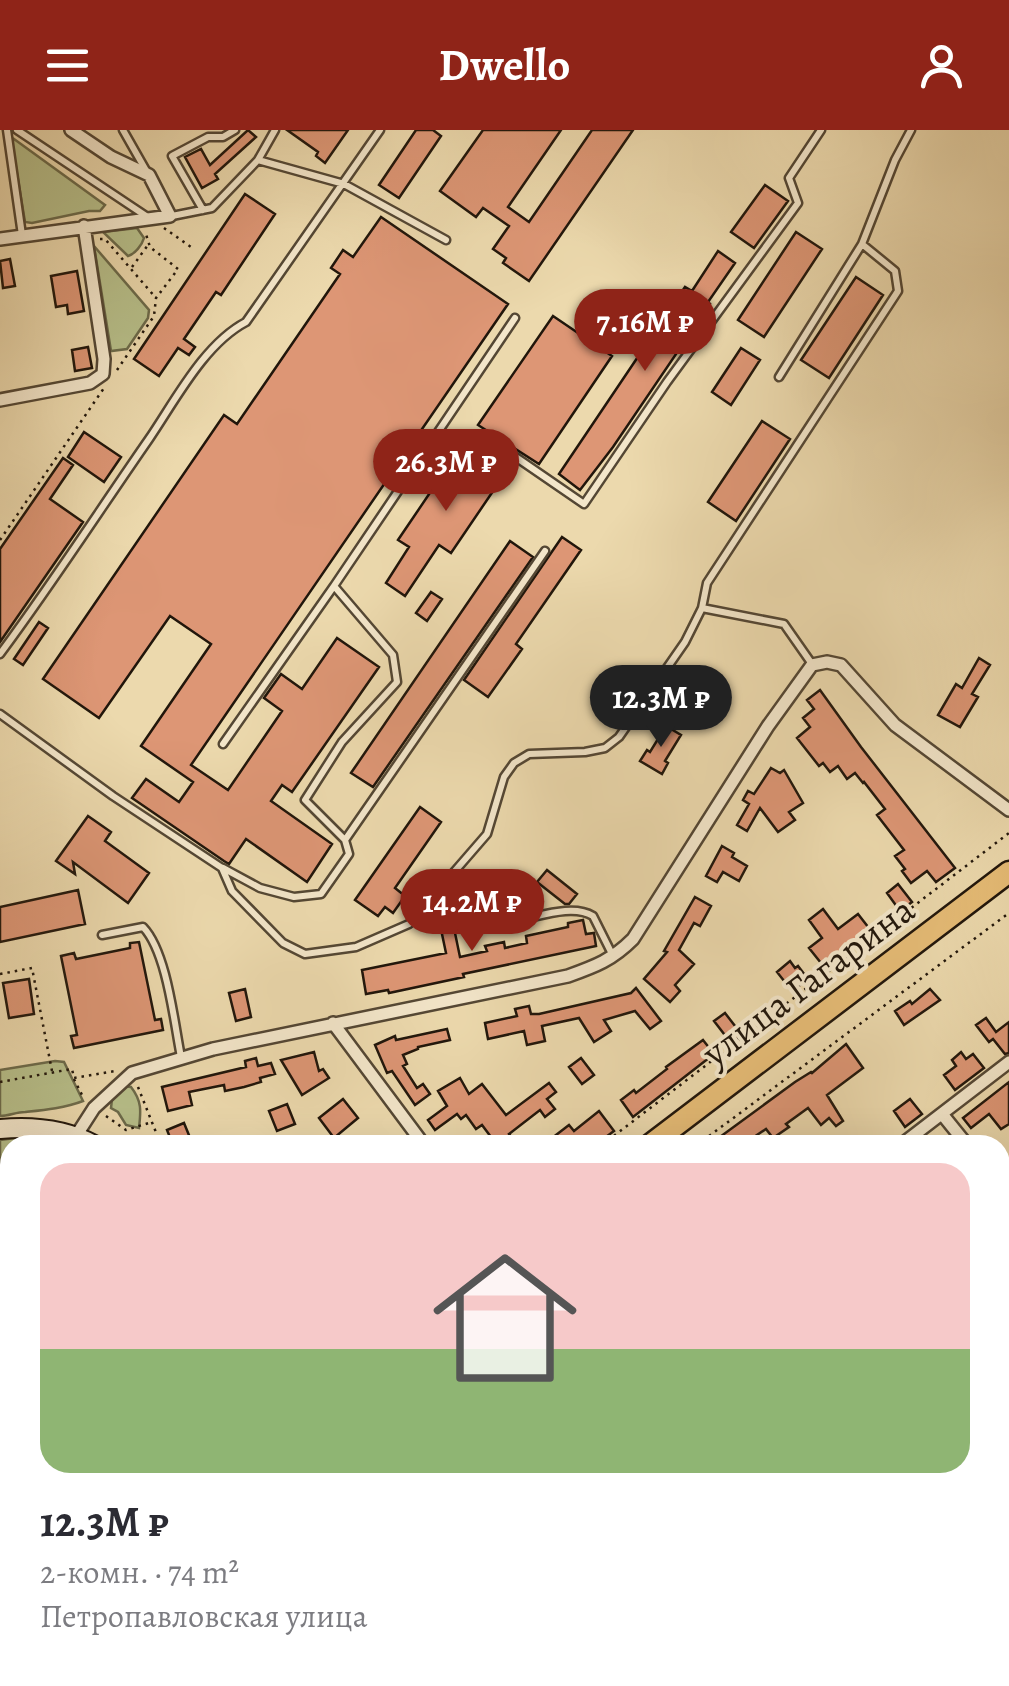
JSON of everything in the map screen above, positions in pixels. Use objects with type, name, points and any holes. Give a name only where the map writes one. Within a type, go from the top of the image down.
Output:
[{"type":"main road","name":"улица Гагарина","points":[[663,1135],[1009,872]]},
{"type":"main road","points":[[0,1129],[38,1128],[71,1135]]},
{"type":"street","points":[[0,239],[170,216],[149,175],[111,157],[71,130]]},
{"type":"street","points":[[0,400],[90,383],[103,374],[84,226]]},
{"type":"street","points":[[77,1135],[94,1108],[132,1073],[213,1049],[568,976],[614,957],[633,939],[757,742],[812,665],[841,665],[895,725],[1009,810]]},
{"type":"street","points":[[334,1023],[417,1135]]},
{"type":"street","points":[[915,1135],[1009,1062]]},
{"type":"street","points":[[942,1114],[958,1135]]},
{"type":"lane","points":[[7,130],[22,235]]},
{"type":"lane","points":[[17,130],[150,218]]},
{"type":"lane","points":[[123,130],[149,175]]},
{"type":"lane","points":[[202,210],[172,156],[208,137],[223,137],[235,130]]},
{"type":"lane","points":[[170,216],[212,208],[258,160],[275,130]]},
{"type":"lane","points":[[0,654],[44,596],[196,370],[228,332],[246,322],[380,130]]},
{"type":"lane","points":[[504,449],[584,504],[667,382],[798,203],[789,178],[821,130]]},
{"type":"lane","points":[[778,377],[862,244],[911,130]]},
{"type":"lane","points":[[258,160],[344,184],[446,240]]},
{"type":"lane","points":[[222,868],[232,891],[283,943],[305,954],[356,948],[409,924],[487,834],[504,777],[514,763],[529,754],[605,748],[620,737],[685,642],[702,608],[707,584],[898,291],[896,271],[862,244]]},
{"type":"lane","points":[[222,744],[516,318]]},
{"type":"lane","points":[[345,840],[545,551]]},
{"type":"lane","points":[[0,714],[222,868],[260,888],[294,897],[321,894],[350,854],[345,840],[305,800],[342,742],[397,682],[392,655],[334,586]]},
{"type":"lane","points":[[702,608],[784,624],[812,665]]},
{"type":"lane","points":[[519,920],[568,911],[588,912],[614,957]]},
{"type":"lane","points":[[102,936],[143,927],[152,936],[162,965],[181,1058]]},
{"type":"path","points":[[150,218],[192,247]]},
{"type":"path","points":[[132,268],[149,244]]},
{"type":"path","points":[[615,1135],[1009,832]]},
{"type":"path","points":[[710,1135],[1009,913]]},
{"type":"path","points":[[0,974],[32,968],[52,1073]]},
{"type":"path","points":[[0,1082],[72,1069],[74,1078],[120,1070],[132,1073],[157,1135]]},
{"type":"green space","points":[[14,139],[105,205],[100,211],[25,222]]},
{"type":"green space","points":[[137,228],[144,238],[128,256],[103,232]]},
{"type":"green space","points":[[94,246],[149,310],[148,318],[127,349],[111,351]]},
{"type":"green space","points":[[64,1062],[83,1101],[0,1116],[0,1070]]},
{"type":"green space","points":[[121,1086],[131,1087],[137,1097],[139,1128],[126,1125],[111,1108]]},
{"type":"building","points":[[248,130],[256,137],[215,174],[218,179],[202,188],[185,157],[201,149],[210,165]]},
{"type":"building","points":[[287,130],[348,130],[325,163],[316,156],[318,152]]},
{"type":"building","points":[[416,130],[433,130],[441,136],[399,198],[379,185]]},
{"type":"building","points":[[483,130],[561,130],[508,207],[529,222],[592,130],[633,130],[529,281],[503,263],[506,258],[493,249],[509,226],[483,208],[476,217],[440,191]]},
{"type":"building","points":[[765,185],[788,201],[754,248],[731,232]]},
{"type":"building","points":[[245,194],[275,214],[221,295],[216,292],[184,339],[195,347],[189,355],[178,348],[159,376],[134,359]]},
{"type":"building","points":[[381,217],[508,304],[191,765],[228,790],[282,711],[264,698],[281,674],[302,689],[337,638],[379,667],[292,792],[282,785],[271,801],[332,844],[307,882],[246,839],[229,864],[132,798],[146,779],[179,802],[193,782],[141,746],[211,644],[170,616],[99,718],[43,679],[224,415],[237,424],[340,274],[331,268],[343,250],[353,257]]},
{"type":"building","points":[[796,232],[822,249],[764,337],[738,320]]},
{"type":"building","points":[[718,251],[735,263],[613,447],[580,490],[559,474],[685,287],[692,291]]},
{"type":"building","points":[[10,259],[15,286],[3,288],[0,261]]},
{"type":"building","points":[[77,271],[84,311],[68,314],[67,305],[56,307],[51,276]]},
{"type":"building","points":[[856,277],[883,295],[829,378],[801,360]]},
{"type":"building","points":[[553,316],[612,356],[539,464],[478,425]]},
{"type":"building","points":[[88,347],[92,368],[75,371],[72,350]]},
{"type":"building","points":[[741,348],[760,360],[731,405],[712,392]]},
{"type":"building","points":[[762,421],[790,439],[736,521],[708,502]]},
{"type":"building","points":[[84,432],[121,457],[104,482],[68,457]]},
{"type":"building","points":[[463,444],[506,472],[451,553],[439,545],[405,596],[386,583],[409,547],[398,540]]},
{"type":"building","points":[[63,458],[73,465],[50,499],[83,522],[0,642],[0,549]]},
{"type":"building","points":[[562,537],[581,550],[516,644],[522,649],[488,697],[464,680]]},
{"type":"building","points":[[510,541],[533,557],[373,787],[351,773]]},
{"type":"building","points":[[431,592],[442,599],[427,621],[416,613]]},
{"type":"building","points":[[39,622],[48,628],[23,665],[14,659]]},
{"type":"building","points":[[979,658],[990,665],[972,694],[978,697],[960,727],[938,715],[956,684],[962,688]]},
{"type":"building","points":[[820,690],[955,868],[936,882],[927,871],[911,883],[895,856],[904,850],[877,815],[885,809],[864,782],[855,773],[847,779],[838,766],[830,772],[823,763],[819,766],[797,738],[810,727],[803,718],[814,709],[807,700]]},
{"type":"building","points":[[666,726],[681,735],[662,774],[640,761]]},
{"type":"building","points":[[771,768],[780,773],[784,770],[803,803],[789,812],[795,820],[778,832],[760,808],[747,831],[737,825],[749,804],[743,800],[748,791],[754,794]]},
{"type":"building","points":[[420,807],[441,822],[395,888],[405,896],[393,913],[385,907],[378,916],[355,900]]},
{"type":"building","points":[[88,816],[111,832],[105,841],[149,873],[128,903],[73,862],[75,874],[56,861]]},
{"type":"building","points":[[722,846],[747,866],[739,881],[723,872],[717,882],[706,876]]},
{"type":"building","points":[[547,870],[577,894],[569,904],[537,882]]},
{"type":"building","points":[[898,884],[912,902],[900,911],[887,893]]},
{"type":"building","points":[[78,890],[85,924],[0,942],[0,907]]},
{"type":"building","points":[[695,897],[711,906],[700,926],[694,923],[679,950],[694,964],[675,985],[680,991],[670,1002],[644,979],[667,952],[664,951]]},
{"type":"building","points":[[474,908],[476,917],[492,914],[494,924],[455,933],[460,957],[487,951],[485,946],[504,942],[505,948],[527,943],[526,936],[583,920],[586,934],[594,933],[596,946],[389,993],[388,990],[366,994],[362,970],[446,953],[438,915]]},
{"type":"building","points":[[823,909],[838,929],[858,914],[872,932],[825,968],[809,948],[822,938],[809,920]]},
{"type":"building","points":[[139,942],[155,1020],[161,1019],[163,1030],[74,1048],[71,1036],[77,1035],[61,956],[74,953],[76,959],[130,948],[130,943]]},
{"type":"building","points":[[790,961],[808,979],[792,991],[777,972]]},
{"type":"building","points":[[29,979],[34,1014],[9,1018],[3,983]]},
{"type":"building","points":[[636,988],[661,1021],[650,1029],[635,1011],[604,1020],[611,1031],[594,1042],[579,1018],[542,1026],[545,1041],[527,1045],[524,1031],[488,1039],[485,1023],[517,1016],[515,1009],[529,1006],[531,1014],[539,1014],[631,993]]},
{"type":"building","points":[[245,989],[251,1017],[236,1021],[229,993]]},
{"type":"building","points":[[930,989],[940,1000],[904,1025],[895,1011],[910,1001],[912,1004]]},
{"type":"building","points":[[725,1013],[742,1035],[731,1043],[714,1021]]},
{"type":"building","points":[[986,1018],[996,1032],[1009,1022],[1009,1053],[1005,1054],[993,1039],[989,1042],[976,1025]]},
{"type":"building","points":[[447,1029],[450,1040],[418,1047],[403,1055],[407,1064],[403,1066],[417,1088],[423,1084],[430,1094],[415,1105],[392,1071],[387,1073],[375,1045],[395,1036],[396,1040]]},
{"type":"building","points":[[703,1040],[714,1054],[633,1117],[621,1100],[634,1090],[636,1093]]},
{"type":"building","points":[[846,1044],[863,1068],[827,1095],[843,1121],[836,1126],[829,1118],[821,1125],[808,1108],[777,1135],[771,1135],[766,1129],[757,1135],[723,1135],[795,1082]]},
{"type":"building","points":[[314,1052],[319,1071],[323,1069],[329,1078],[302,1095],[281,1060]]},
{"type":"building","points":[[961,1052],[966,1059],[973,1054],[984,1068],[955,1090],[944,1075],[956,1066],[952,1060]]},
{"type":"building","points":[[256,1058],[258,1066],[271,1063],[275,1074],[260,1078],[261,1082],[225,1091],[224,1085],[189,1092],[192,1105],[168,1111],[162,1087],[246,1067],[245,1061]]},
{"type":"building","points":[[581,1058],[594,1075],[582,1084],[569,1067]]},
{"type":"building","points":[[460,1078],[469,1094],[482,1084],[506,1115],[549,1083],[556,1092],[547,1099],[555,1109],[545,1117],[540,1110],[510,1135],[490,1135],[482,1125],[476,1129],[466,1115],[461,1119],[457,1114],[435,1130],[428,1120],[447,1106],[438,1091]]},
{"type":"building","points":[[1009,1082],[1009,1124],[1001,1129],[989,1114],[971,1128],[963,1118]]},
{"type":"building","points":[[343,1099],[358,1118],[338,1135],[332,1135],[319,1118]]},
{"type":"building","points":[[910,1099],[922,1114],[905,1127],[894,1111]]},
{"type":"building","points":[[287,1104],[295,1124],[277,1131],[269,1111]]},
{"type":"building","points":[[599,1111],[614,1131],[609,1135],[556,1135],[569,1125],[574,1131]]},
{"type":"building","points":[[184,1123],[189,1135],[169,1135],[167,1130]]}]
